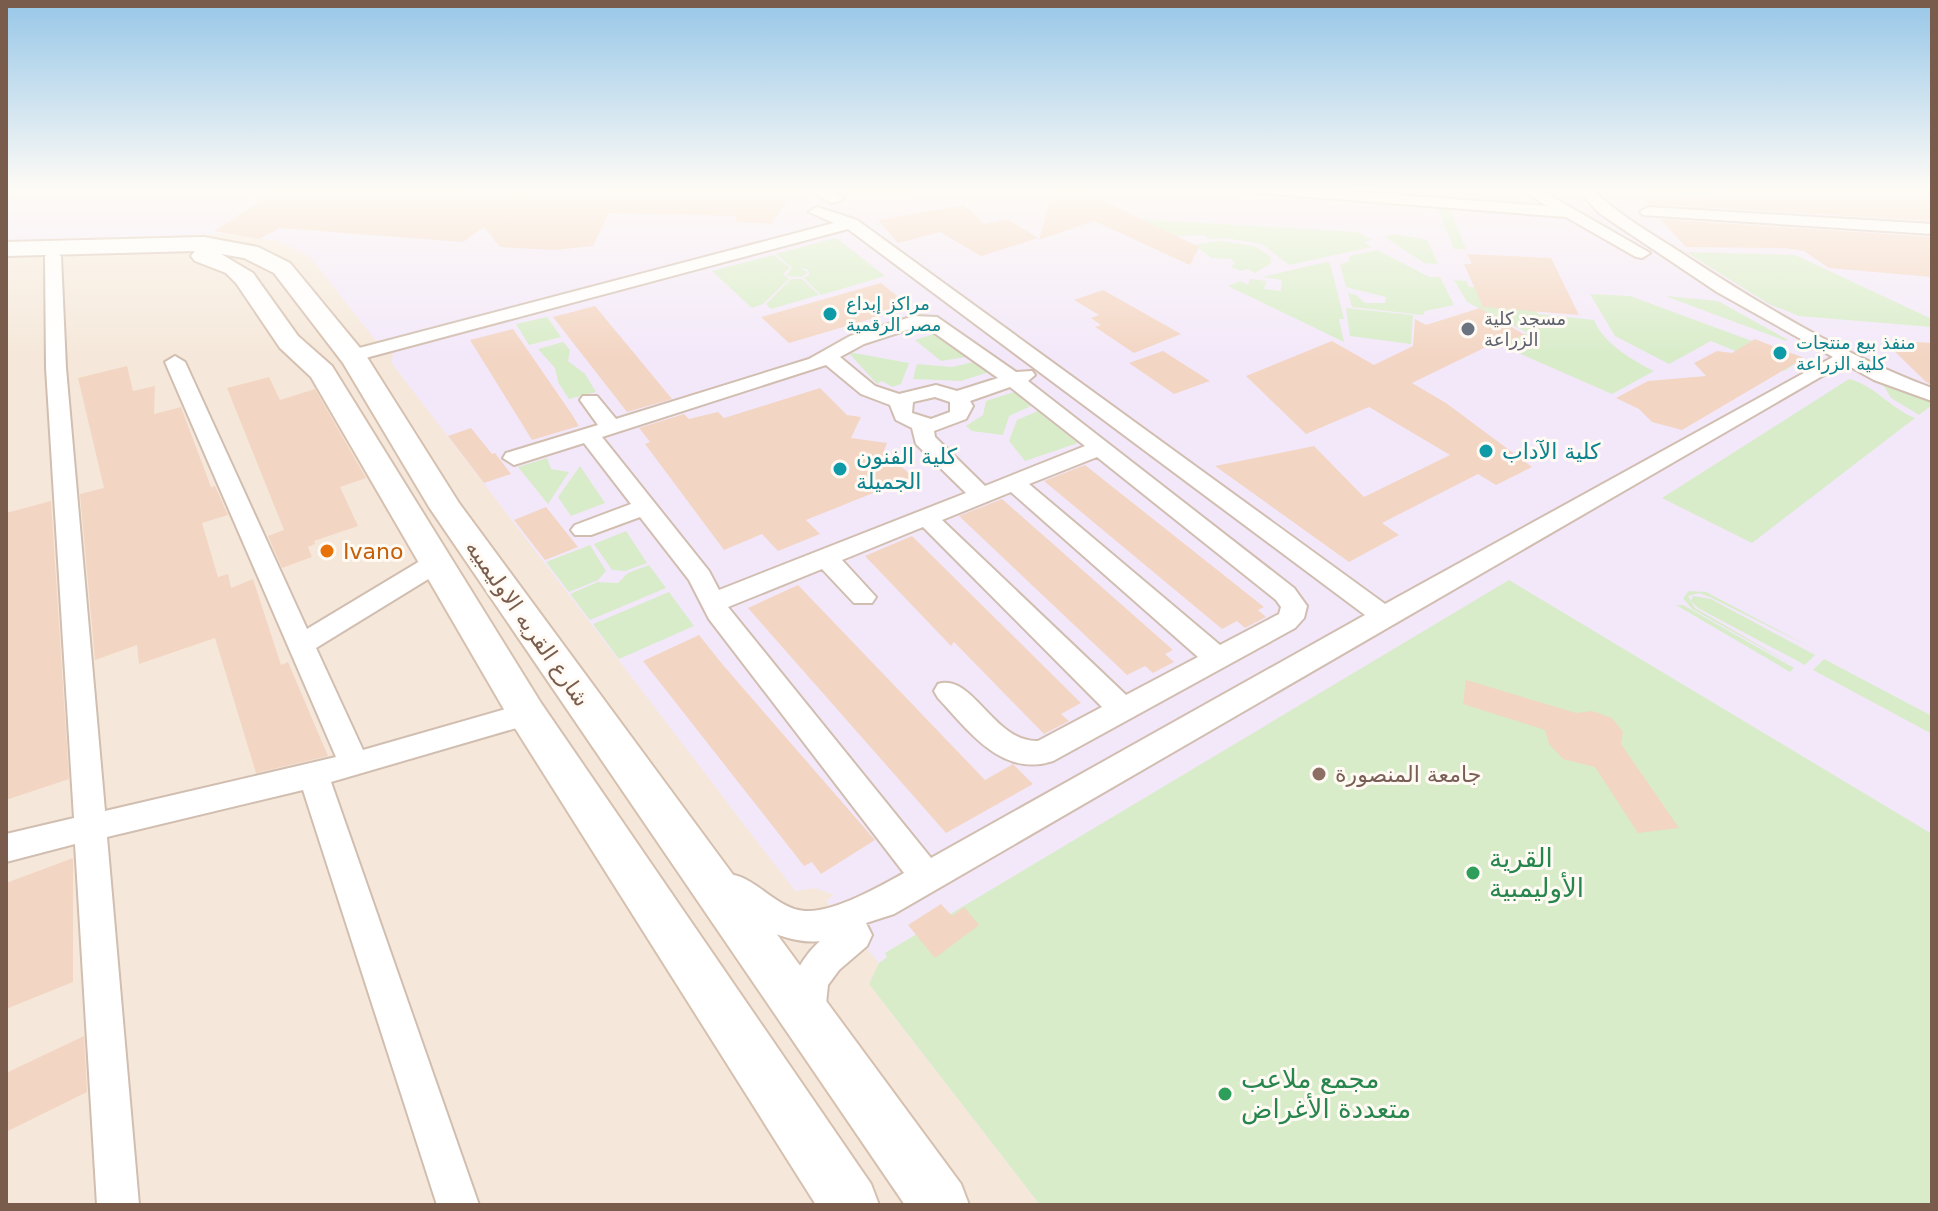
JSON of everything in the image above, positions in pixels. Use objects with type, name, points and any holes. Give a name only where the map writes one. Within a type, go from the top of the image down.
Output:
[{"type":"main road","points":[[6,249],[176,245]]},
{"type":"main road","points":[[199,245],[235,249],[259,268]]},
{"type":"main road","name":"شارع القريه الاوليمبيه","points":[[6,258],[187,254],[259,268],[351,356],[445,507],[940,1205]]},
{"type":"main road","name":"شارع القريه الاوليمبيه","points":[[259,268],[288,341],[322,372],[434,564],[527,714],[850,1205]]},
{"type":"main road","points":[[409,520],[445,507]]},
{"type":"street","points":[[351,356],[727,245]]},
{"type":"street","points":[[888,245],[1047,368],[1385,617]]},
{"type":"street","points":[[1627,245],[1683,275],[1737,295]]},
{"type":"street","points":[[1658,245],[1737,295],[1881,376],[1932,395]]},
{"type":"street","points":[[53,256],[56,368],[118,1205]]},
{"type":"street","points":[[514,458],[857,340],[914,322],[930,321],[1013,379],[1290,599],[1294,606],[1291,618],[1042,753],[1027,755],[1005,748],[948,691]]},
{"type":"street","points":[[810,357],[868,390],[902,402],[928,391],[957,398],[1047,368]]},
{"type":"street","points":[[704,871],[794,928],[815,929],[858,920],[1829,364],[1850,358]]},
{"type":"street","points":[[175,362],[355,766]]},
{"type":"street","points":[[902,402],[903,416],[922,424],[954,419],[963,406],[957,398]]},
{"type":"street","points":[[590,400],[599,431],[645,507],[700,577],[712,603],[927,878]]},
{"type":"street","points":[[922,424],[924,439],[981,495]]},
{"type":"street","points":[[712,603],[1100,448]]},
{"type":"street","points":[[1013,482],[1218,659]]},
{"type":"street","points":[[583,530],[645,507]]},
{"type":"street","points":[[926,517],[1123,710]]},
{"type":"street","points":[[825,557],[863,597]]},
{"type":"street","points":[[301,645],[434,564]]},
{"type":"street","points":[[6,848],[423,749],[527,714]]},
{"type":"street","points":[[314,777],[458,1205]]},
{"type":"street","points":[[807,1017],[806,1001],[814,972],[858,920]]},
{"type":"shaded area","name":"جامعة المنصورة","points":[[6,245],[1932,245],[1932,1205],[6,1205]]},
{"type":"shaded area","name":"جامعة المنصورة","points":[[285,245],[1932,245],[1932,1205],[1040,1205],[869,984],[879,963],[826,901],[834,895],[815,888],[795,891],[391,362],[393,355],[382,340],[376,341],[310,257]]},
{"type":"green space","points":[[812,245],[844,245],[885,276],[821,295],[804,278],[810,274],[807,269],[799,268],[808,272],[802,277],[786,276],[792,268],[776,254]]},
{"type":"green space","points":[[1194,245],[1254,246],[1270,256],[1271,263],[1255,273],[1247,269],[1241,271],[1231,267],[1235,263],[1231,259],[1212,258]]},
{"type":"green space","points":[[1263,245],[1368,245],[1371,247],[1289,265]]},
{"type":"green space","points":[[1396,245],[1429,245],[1438,264],[1424,263]]},
{"type":"green space","points":[[1452,245],[1464,245],[1466,249],[1454,249]]},
{"type":"green space","points":[[1377,250],[1429,277],[1440,277],[1454,305],[1425,311],[1423,315],[1352,307],[1348,293],[1365,303],[1385,303],[1386,297],[1346,287],[1340,264],[1348,262],[1350,256]]},
{"type":"green space","points":[[1686,252],[1795,255],[1932,319],[1932,327],[1799,316],[1769,304]]},
{"type":"green space","points":[[774,255],[790,268],[783,274],[789,279],[763,304],[752,308],[712,271]]},
{"type":"green space","points":[[1330,263],[1344,319],[1339,319],[1344,342],[1228,286],[1240,281],[1248,285],[1250,279],[1266,281],[1264,289],[1281,291],[1282,280],[1263,277]]},
{"type":"green space","points":[[791,279],[802,279],[819,295],[771,309],[766,304]]},
{"type":"green space","points":[[1454,280],[1467,281],[1469,287],[1526,288],[1538,314],[1594,320],[1611,344],[1654,371],[1612,394],[1498,344],[1528,333],[1467,302]]},
{"type":"green space","points":[[1590,294],[1630,296],[1752,341],[1747,345],[1795,364],[1784,371],[1711,341],[1669,364],[1615,336]]},
{"type":"green space","points":[[1665,296],[1718,301],[1788,340],[1786,341]]},
{"type":"green space","points":[[1346,308],[1413,315],[1411,344],[1350,336]]},
{"type":"green space","points":[[547,317],[561,337],[529,345],[516,324]]},
{"type":"green space","points":[[937,333],[967,357],[941,361],[915,340]]},
{"type":"green space","points":[[563,342],[570,350],[568,361],[585,374],[596,392],[569,399],[558,382],[555,368],[538,349]]},
{"type":"green space","points":[[848,352],[909,363],[901,384],[892,387],[882,381],[877,384]]},
{"type":"green space","points":[[978,361],[989,372],[961,381],[913,379],[917,364],[952,367]]},
{"type":"green space","points":[[1849,379],[1866,386],[1915,418],[1752,543],[1662,498]]},
{"type":"green space","points":[[1882,383],[1932,401],[1932,405],[1919,415],[1891,398]]},
{"type":"green space","points":[[1014,392],[1031,406],[1009,416],[1003,435],[972,431],[966,426],[983,415],[986,401]]},
{"type":"green space","points":[[1038,411],[1078,443],[1025,461],[1009,441],[1017,420]]},
{"type":"green space","points":[[547,458],[551,469],[569,472],[548,504],[518,467]]},
{"type":"green space","points":[[580,466],[605,503],[571,516],[558,497]]},
{"type":"green space","points":[[626,531],[647,563],[625,571],[612,570],[594,544]]},
{"type":"green space","points":[[590,545],[606,571],[598,580],[569,592],[546,562]]},
{"type":"green space","points":[[649,565],[666,588],[590,620],[570,594],[598,582],[618,583],[628,573]]},
{"type":"green space","name":"القرية الأوليمبية","points":[[1509,580],[1932,834],[1932,1205],[1040,1205],[869,984],[879,963],[887,957],[885,953]]},
{"type":"green space","points":[[1689,591],[1706,592],[1814,649],[1710,597],[1699,593],[1688,596],[1695,608],[1798,668],[1692,609],[1683,598]]},
{"type":"green space","points":[[669,592],[694,626],[619,659],[593,624]]},
{"type":"green space","points":[[1693,596],[1711,599],[1815,655],[1805,665],[1698,608],[1691,601]]},
{"type":"green space","points":[[1676,605],[1683,605],[1794,668],[1790,672]]},
{"type":"green space","points":[[1824,659],[1932,716],[1932,734],[1813,670]]},
{"type":"building","points":[[498,245],[594,245],[554,250]]},
{"type":"building","points":[[961,245],[1017,245],[981,256]]},
{"type":"building","points":[[1145,245],[1194,245],[1199,247],[1190,265]]},
{"type":"building","points":[[1684,245],[1932,245],[1932,277],[1829,268],[1804,251],[1784,248],[1686,247]]},
{"type":"building","points":[[1467,254],[1551,258],[1579,315],[1483,307],[1464,264],[1472,264]]},
{"type":"building","name":"مراكز إبداع مصر الرقمية","points":[[881,283],[911,307],[789,343],[761,317]]},
{"type":"building","points":[[1103,290],[1181,334],[1134,353],[1095,327],[1101,325],[1091,318],[1099,315],[1074,300]]},
{"type":"building","points":[[595,306],[672,399],[627,412],[553,317]]},
{"type":"building","name":"كلية الآداب","points":[[1480,308],[1525,335],[1486,347],[1412,383],[1446,403],[1532,467],[1496,485],[1478,474],[1382,523],[1399,535],[1349,562],[1215,466],[1314,446],[1364,497],[1450,455],[1369,407],[1306,434],[1246,376],[1332,341],[1374,365],[1413,346],[1415,319],[1426,325]]},
{"type":"building","points":[[513,329],[579,426],[532,440],[470,340]]},
{"type":"building","points":[[1755,339],[1804,358],[1682,430],[1652,422],[1639,409],[1616,398],[1648,381],[1706,376],[1694,363],[1717,351],[1732,353]]},
{"type":"building","points":[[1883,340],[1932,343],[1932,385],[1926,382]]},
{"type":"building","points":[[1163,351],[1210,381],[1174,394],[1129,363]]},
{"type":"building","points":[[127,366],[133,391],[155,386],[154,414],[181,407],[211,487],[215,486],[228,515],[202,523],[218,577],[228,574],[231,588],[253,579],[281,665],[288,662],[328,756],[256,773],[215,638],[139,664],[137,645],[95,660],[80,494],[104,488],[78,378]]},
{"type":"building","points":[[269,377],[280,400],[315,389],[366,478],[340,487],[358,526],[314,541],[315,544],[308,547],[312,557],[282,568],[268,536],[284,530],[227,388]]},
{"type":"building","name":"كلية الفنون الجميلة","points":[[820,388],[847,415],[861,417],[851,438],[887,443],[884,451],[913,477],[806,520],[820,534],[778,551],[762,534],[724,550],[645,444],[650,442],[639,428],[684,414],[689,419],[718,412],[724,418]]},
{"type":"building","points":[[471,428],[511,474],[484,483],[448,436]]},
{"type":"building","points":[[1085,465],[1264,607],[1258,610],[1266,617],[1245,628],[1237,621],[1222,629],[1044,481]]},
{"type":"building","points":[[1002,499],[1173,650],[1165,654],[1174,662],[1153,673],[1145,666],[1127,675],[959,516]]},
{"type":"building","points":[[51,501],[69,779],[6,800],[6,513]]},
{"type":"building","points":[[546,507],[578,547],[545,560],[514,520]]},
{"type":"building","points":[[912,536],[1081,703],[1061,714],[1069,721],[1044,734],[954,642],[951,646],[865,556]]},
{"type":"building","points":[[798,585],[985,780],[1013,764],[1033,784],[946,833],[748,608]]},
{"type":"building","points":[[699,635],[875,840],[821,874],[812,862],[804,866],[643,661]]},
{"type":"building","points":[[1466,680],[1576,713],[1592,711],[1612,718],[1623,732],[1621,744],[1679,828],[1638,833],[1595,767],[1563,759],[1549,744],[1545,730],[1463,704]]},
{"type":"building","points":[[73,858],[73,982],[6,1009],[6,883]]},
{"type":"building","points":[[941,904],[952,916],[964,907],[979,925],[935,958],[908,925]]},
{"type":"building","points":[[84,1036],[87,1092],[6,1132],[6,1073]]},
{"type":"place","name":"مراكز إبداع مصر الرقمية","points":[[830,314]]},
{"type":"place","name":"مسجد كلية الزراعة","points":[[1468,329]]},
{"type":"place","name":"منفذ بيع منتجات كلية الزراعة","points":[[1780,353]]},
{"type":"place","name":"كلية الآداب","points":[[1486,451]]},
{"type":"place","name":"كلية الفنون الجميلة","points":[[840,469]]},
{"type":"place","name":"Ivano","points":[[327,551]]},
{"type":"place","name":"جامعة المنصورة","points":[[1319,774]]},
{"type":"place","name":"القرية الأوليمبية","points":[[1473,873]]},
{"type":"place","name":"مجمع ملاعب متعددة الأغراض","points":[[1225,1094]]}]
